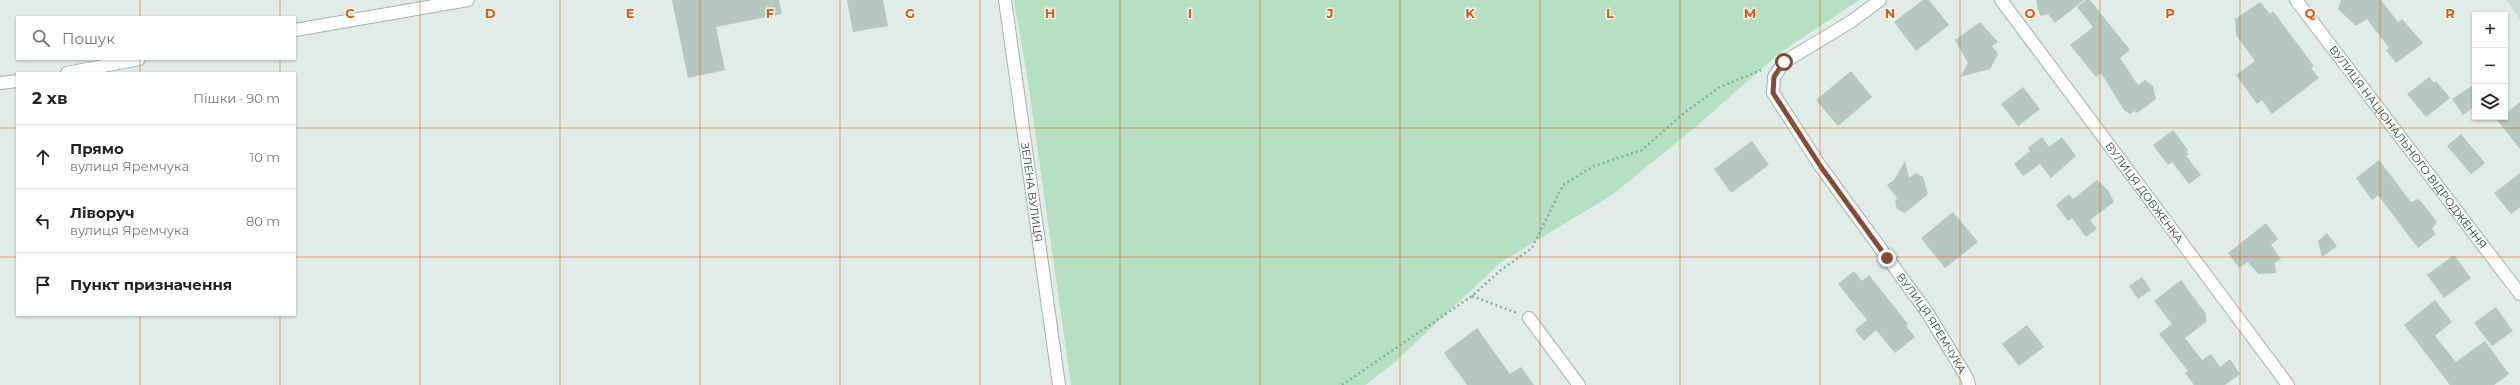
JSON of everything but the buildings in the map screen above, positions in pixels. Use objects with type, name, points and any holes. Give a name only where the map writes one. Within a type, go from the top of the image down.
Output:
[{"type":"street","points":[[296,30],[468,0]]},
{"type":"street","name":"ЗЕЛЕНА ВУЛИЦЯ","points":[[1005,0],[1059,385]]},
{"type":"street","points":[[1784,62],[1852,21],[1880,0]]},
{"type":"street","name":"ВУЛИЦЯ ДОВЖЕНКА","points":[[2000,0],[2288,385]]},
{"type":"street","name":"ВУЛИЦЯ НАЦІОНАЛЬНОГО ВІДРОДЖЕННЯ","points":[[2296,0],[2520,294]]},
{"type":"street","points":[[72,72],[134,60]]},
{"type":"street","name":"ВУЛИЦЯ ЯРЕМЧУКА","points":[[1784,62],[1774,77],[1773,93],[1821,167],[1927,312],[1969,385]]},
{"type":"street","points":[[0,82],[16,81]]},
{"type":"street","points":[[1528,318],[1578,385]]},
{"type":"path","points":[[1342,385],[1472,296],[1501,270],[1532,248],[1563,185],[1594,166],[1642,150],[1660,137],[1685,112],[1720,87],[1784,62]]},
{"type":"path","points":[[1472,296],[1528,318]]},
{"type":"shaded area","points":[[2506,0],[2520,0],[2520,19]]},
{"type":"green space","points":[[1014,0],[1859,0],[1777,55],[1699,124],[1612,195],[1501,262],[1394,363],[1365,385],[1071,385],[1028,82]]},
{"type":"route","points":[[1784,62],[1774,77],[1773,93],[1790,123],[1887,258]]}]
